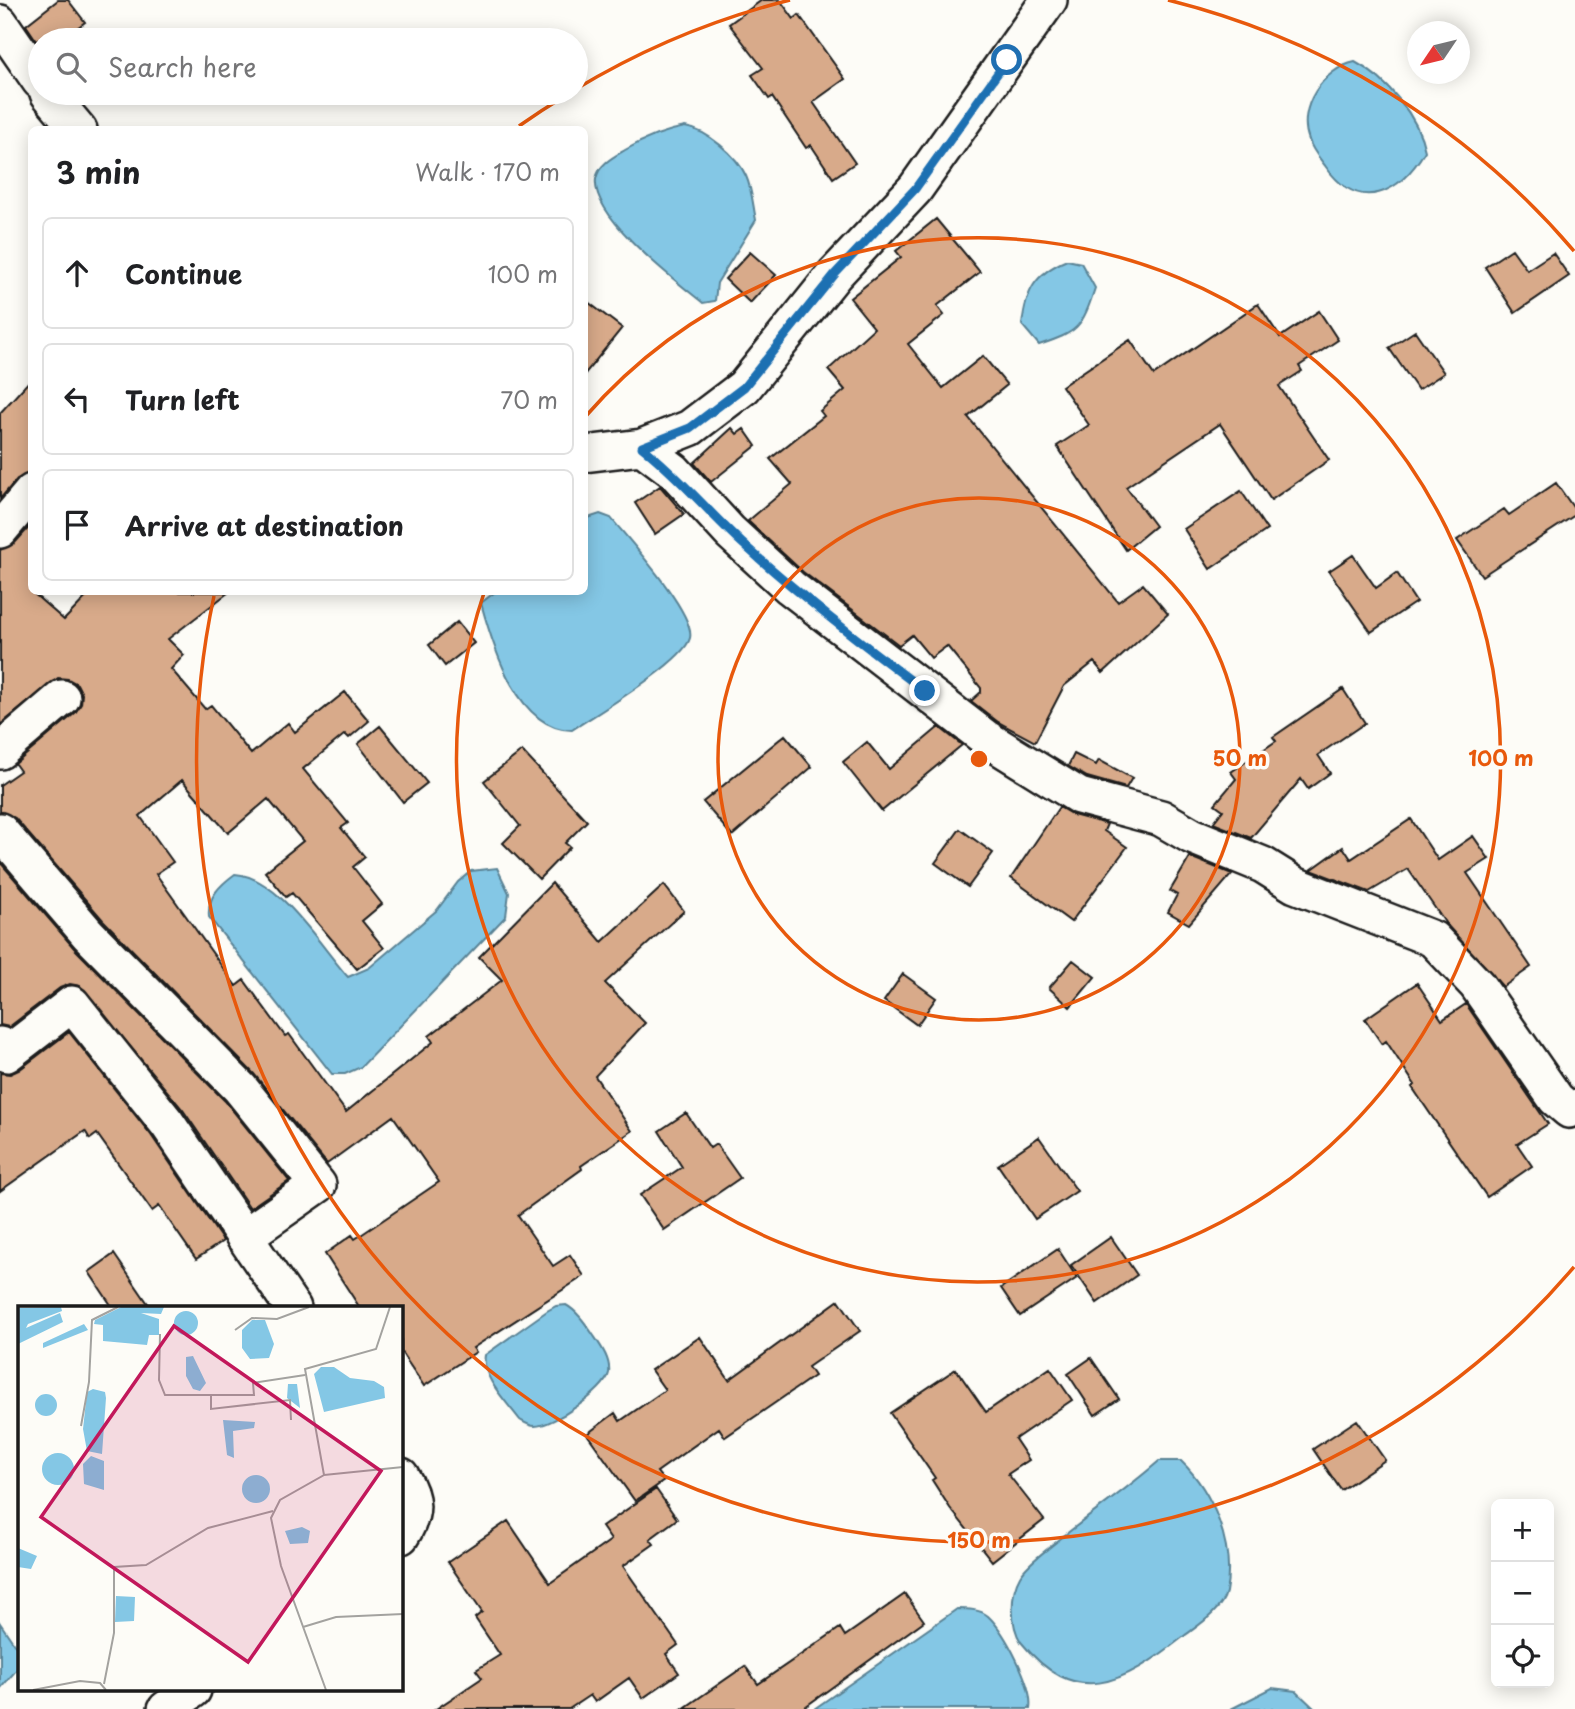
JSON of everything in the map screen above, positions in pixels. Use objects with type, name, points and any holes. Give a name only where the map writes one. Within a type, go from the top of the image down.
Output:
[{"type":"street","points":[[588,454],[642,447],[690,428],[744,387],[835,274],[915,189],[1049,0]]},
{"type":"street","points":[[0,23],[28,64]]},
{"type":"street","points":[[58,105],[76,126]]},
{"type":"street","points":[[642,447],[674,471],[730,532],[790,587],[987,739],[1079,796],[1161,818],[1192,836],[1264,864],[1295,885],[1433,939],[1477,985],[1556,1099],[1569,1110],[1575,1108]]},
{"type":"street","points":[[0,530],[28,497]]},
{"type":"street","points":[[0,751],[62,698]]},
{"type":"street","points":[[0,831],[89,934],[240,1088],[318,1185],[244,1237]]},
{"type":"street","points":[[0,1045],[7,1054],[72,1004],[143,1090],[292,1306]]},
{"type":"street","points":[[402,1478],[413,1495],[414,1507],[402,1534]]},
{"type":"street","points":[[166,1709],[190,1692]]},
{"type":"water","points":[[1355,62],[1378,78],[1399,100],[1416,125],[1425,151],[1404,178],[1379,193],[1352,191],[1339,182],[1314,151],[1306,128],[1310,103],[1323,81],[1333,72]]},
{"type":"water","points":[[685,127],[703,133],[736,160],[748,181],[756,220],[717,283],[715,301],[703,303],[656,264],[621,229],[598,194],[596,179],[603,165],[611,158],[639,142]]},
{"type":"water","points":[[1067,260],[1081,263],[1095,288],[1077,327],[1039,345],[1022,325],[1026,302],[1039,278]]},
{"type":"water","points":[[600,514],[611,518],[672,595],[689,627],[690,638],[684,648],[656,673],[572,730],[553,726],[537,716],[523,701],[501,663],[481,603],[491,595],[588,595],[588,518]]},
{"type":"water","points":[[497,868],[509,893],[506,916],[361,1067],[345,1074],[332,1074],[209,917],[212,898],[224,883],[235,874],[251,878],[267,887],[298,915],[348,977],[369,968],[437,910],[458,882],[471,871]]},
{"type":"water","points":[[566,1305],[580,1317],[601,1347],[607,1357],[609,1373],[599,1388],[566,1414],[543,1424],[531,1425],[520,1420],[496,1389],[487,1372],[485,1355],[547,1311]]},
{"type":"water","points":[[1159,1461],[1181,1461],[1212,1504],[1227,1556],[1228,1574],[1224,1599],[1214,1612],[1161,1654],[1119,1677],[1099,1683],[1080,1683],[1061,1676],[1041,1663],[1017,1635],[1013,1609],[1017,1583],[1036,1558]]},
{"type":"water","points":[[957,1609],[981,1612],[995,1624],[1023,1674],[1028,1687],[1030,1709],[814,1709]]},
{"type":"water","points":[[0,1623],[18,1650],[18,1668],[0,1689]]},
{"type":"water","points":[[1272,1688],[1296,1691],[1315,1709],[1231,1709]]},
{"type":"building","points":[[58,0],[68,0],[85,22],[77,28],[28,28],[26,25]]},
{"type":"building","points":[[762,0],[780,0],[794,19],[799,15],[845,79],[813,102],[855,163],[833,178],[811,145],[806,148],[772,97],[769,99],[752,75],[763,68],[729,24]]},
{"type":"building","points":[[936,219],[980,272],[937,306],[944,315],[908,344],[943,388],[983,356],[1007,385],[968,417],[1118,602],[1143,584],[1168,614],[1103,673],[1094,662],[1064,686],[1035,742],[998,722],[971,701],[981,692],[981,688],[947,646],[931,658],[912,635],[899,645],[803,572],[748,521],[792,484],[770,459],[824,416],[820,411],[845,390],[828,370],[874,328],[850,298],[901,257],[896,251]]},
{"type":"building","points":[[1512,249],[1527,270],[1553,253],[1569,276],[1515,313],[1485,267]]},
{"type":"building","points":[[750,252],[776,275],[750,303],[725,279]]},
{"type":"building","points":[[588,302],[622,328],[588,370]]},
{"type":"building","points":[[1258,304],[1280,337],[1319,311],[1338,340],[1299,366],[1302,371],[1279,386],[1329,460],[1271,500],[1220,424],[1126,487],[1155,526],[1126,550],[1057,446],[1089,425],[1062,386],[1130,340],[1154,375]]},
{"type":"building","points":[[1415,331],[1444,373],[1418,390],[1389,348]]},
{"type":"building","points":[[28,382],[28,474],[17,479],[0,499],[0,413]]},
{"type":"building","points":[[732,428],[737,434],[744,429],[756,446],[711,482],[694,463]]},
{"type":"building","points":[[1556,483],[1575,510],[1575,515],[1482,576],[1457,540],[1504,509],[1509,515]]},
{"type":"building","points":[[660,486],[684,514],[655,534],[635,503]]},
{"type":"building","points":[[1241,491],[1267,530],[1210,569],[1184,529]]},
{"type":"building","points":[[28,528],[28,595],[35,595],[64,620],[88,595],[225,595],[168,639],[184,655],[171,669],[205,709],[211,705],[251,754],[288,723],[295,732],[345,692],[369,721],[349,738],[345,734],[303,769],[348,823],[341,828],[365,857],[353,867],[382,904],[362,921],[384,948],[357,969],[292,893],[286,897],[265,872],[303,841],[268,799],[228,833],[182,780],[140,816],[173,862],[156,874],[236,986],[244,980],[285,1036],[289,1034],[346,1112],[433,1042],[429,1036],[502,980],[479,957],[552,883],[602,942],[664,885],[684,911],[605,983],[645,1023],[595,1076],[632,1131],[518,1215],[553,1266],[570,1255],[584,1276],[473,1348],[476,1352],[424,1386],[402,1353],[402,1306],[359,1306],[325,1254],[352,1235],[355,1239],[439,1182],[393,1116],[327,1164],[254,1074],[103,920],[15,818],[0,811],[0,785],[20,771],[15,764],[75,713],[81,704],[82,694],[77,684],[58,678],[0,725],[0,550],[15,543]]},
{"type":"building","points":[[1353,555],[1376,588],[1397,573],[1416,602],[1371,632],[1329,571]]},
{"type":"building","points":[[457,622],[474,643],[445,666],[429,645]]},
{"type":"building","points":[[1343,689],[1365,723],[1318,755],[1330,773],[1308,789],[1301,779],[1251,838],[1213,823],[1223,810],[1215,804],[1236,779],[1231,772],[1276,741],[1273,737]]},
{"type":"building","points":[[380,726],[427,783],[403,802],[358,744]]},
{"type":"building","points":[[939,727],[962,745],[882,811],[843,762],[867,742],[889,769]]},
{"type":"building","points":[[785,735],[812,767],[732,836],[703,802]]},
{"type":"building","points":[[522,751],[587,821],[565,843],[570,847],[539,879],[503,843],[520,826],[484,781]]},
{"type":"building","points":[[1074,754],[1096,765],[1099,760],[1132,778],[1126,788],[1087,777],[1068,766]]},
{"type":"building","points":[[1059,807],[1073,815],[1107,824],[1104,831],[1127,847],[1071,922],[1011,878]]},
{"type":"building","points":[[1411,819],[1438,860],[1473,836],[1489,859],[1467,873],[1531,967],[1503,987],[1446,924],[1408,869],[1369,892],[1311,870],[1343,847],[1351,859]]},
{"type":"building","points":[[960,829],[993,853],[968,887],[935,863]]},
{"type":"building","points":[[1190,857],[1232,874],[1189,924],[1168,912],[1177,895],[1170,891]]},
{"type":"building","points":[[0,862],[74,948],[225,1101],[289,1181],[250,1208],[183,1110],[80,986],[70,984],[60,988],[9,1027],[0,1025]]},
{"type":"building","points":[[1073,960],[1095,977],[1070,1007],[1049,988]]},
{"type":"building","points":[[903,974],[936,998],[917,1025],[884,1001]]},
{"type":"building","points":[[1417,983],[1442,1020],[1466,1004],[1548,1124],[1517,1144],[1532,1166],[1487,1197],[1412,1087],[1415,1085],[1386,1041],[1382,1044],[1365,1019]]},
{"type":"building","points":[[69,1032],[151,1135],[223,1241],[196,1259],[159,1206],[152,1211],[97,1134],[90,1139],[85,1131],[0,1191],[0,1073],[10,1074],[19,1070]]},
{"type":"building","points":[[686,1113],[710,1148],[716,1144],[740,1178],[664,1230],[640,1195],[682,1167],[659,1131]]},
{"type":"building","points":[[1039,1137],[1077,1191],[1035,1219],[998,1165]]},
{"type":"building","points":[[1111,1237],[1137,1275],[1097,1303],[1071,1265]]},
{"type":"building","points":[[1058,1249],[1077,1278],[1020,1316],[1001,1288]]},
{"type":"building","points":[[114,1254],[150,1306],[112,1306],[89,1272]]},
{"type":"building","points":[[839,1300],[860,1331],[808,1367],[814,1376],[725,1437],[719,1428],[657,1472],[664,1481],[635,1501],[587,1434],[615,1413],[620,1421],[665,1390],[651,1370],[700,1337],[729,1380]]},
{"type":"building","points":[[1091,1358],[1119,1399],[1095,1415],[1068,1374]]},
{"type":"building","points":[[1050,1368],[1072,1400],[1015,1439],[1029,1460],[1008,1474],[1044,1520],[992,1561],[950,1508],[932,1480],[935,1478],[890,1413],[956,1369],[986,1412]]},
{"type":"building","points":[[1357,1420],[1385,1460],[1341,1490],[1313,1449]]},
{"type":"building","points":[[656,1489],[677,1519],[650,1539],[654,1544],[623,1566],[678,1645],[666,1654],[679,1673],[643,1698],[629,1678],[595,1702],[590,1695],[569,1709],[436,1709],[482,1678],[476,1670],[500,1655],[475,1618],[482,1612],[448,1562],[508,1521],[550,1583],[611,1540],[602,1527]]},
{"type":"building","points":[[905,1594],[924,1621],[802,1709],[683,1709],[745,1666],[758,1684],[840,1628],[845,1636]]},
{"type":"route","points":[[925,691],[790,587],[730,532],[674,471],[642,447],[690,428],[744,387],[835,274],[915,189],[1007,60]]}]
